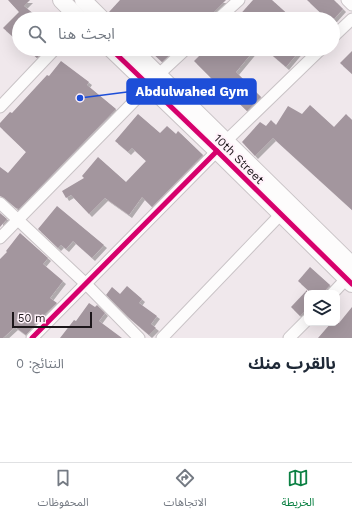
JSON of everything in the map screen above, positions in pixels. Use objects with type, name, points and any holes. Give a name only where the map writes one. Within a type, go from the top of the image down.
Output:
[{"type":"street","points":[[61,0],[88,7]]},
{"type":"street","points":[[226,12],[239,0]]},
{"type":"street","points":[[346,0],[352,5]]},
{"type":"street","points":[[340,30],[352,19]]},
{"type":"street","points":[[0,106],[48,56]]},
{"type":"street","name":"10th Street","points":[[121,56],[154,80],[350,276]]},
{"type":"street","name":"10th Street","points":[[137,56],[154,80]]},
{"type":"street","points":[[0,238],[179,56]]},
{"type":"street","points":[[32,338],[221,146],[314,56]]},
{"type":"street","name":"10th Street","points":[[221,146],[281,214],[350,276]]},
{"type":"street","points":[[0,203],[140,338]]},
{"type":"street","points":[[162,338],[281,214]]},
{"type":"street","points":[[336,290],[350,276]]},
{"type":"street","points":[[289,338],[304,323]]},
{"type":"building","points":[[8,0],[30,0],[24,6],[31,12],[19,12]]},
{"type":"building","points":[[120,0],[226,0],[214,12],[109,12]]},
{"type":"building","points":[[253,0],[272,0],[285,12],[242,12]]},
{"type":"building","points":[[307,0],[334,0],[343,9],[340,12],[320,12]]},
{"type":"building","points":[[12,19],[12,36],[3,28]]},
{"type":"building","points":[[352,51],[352,74],[340,63]]},
{"type":"building","points":[[156,56],[168,56],[162,62]]},
{"type":"building","points":[[199,56],[249,56],[236,72],[261,97],[247,111],[194,61]]},
{"type":"building","points":[[273,56],[295,56],[286,67]]},
{"type":"building","points":[[61,61],[89,82],[87,85],[116,109],[19,209],[0,196],[0,167],[8,173],[26,152],[0,127],[0,123],[10,112],[12,113],[47,75],[49,76]]},
{"type":"building","points":[[310,105],[334,127],[346,114],[352,120],[352,210],[273,138],[255,156],[242,142],[260,122],[266,126],[271,120],[276,125],[288,106],[302,114]]},
{"type":"building","points":[[138,114],[160,133],[167,126],[176,134],[178,131],[203,155],[152,207],[142,197],[129,215],[105,198],[89,214],[71,195],[66,198],[62,191],[84,178],[82,176],[98,157],[126,182],[146,161],[132,148],[128,152],[115,141]]},
{"type":"building","points":[[57,206],[104,245],[92,258],[73,241],[66,249],[61,245],[58,248],[38,229]]},
{"type":"building","points":[[0,213],[7,219],[0,227]]},
{"type":"building","points":[[20,233],[48,258],[43,264],[63,281],[50,298],[57,303],[26,335],[15,327],[3,338],[0,338],[0,259],[7,252],[6,251]]},
{"type":"building","points":[[310,267],[330,285],[326,290],[308,290],[298,281]]},
{"type":"building","points":[[127,286],[142,299],[139,303],[157,316],[151,324],[156,328],[149,335],[106,295],[112,287],[120,294]]},
{"type":"building","points":[[304,293],[304,312],[300,316],[291,307]]},
{"type":"building","points":[[89,303],[95,307],[97,305],[105,313],[99,321],[122,338],[60,338],[74,320],[76,321]]},
{"type":"building","points":[[352,307],[352,338],[318,338],[328,326],[340,326],[340,322]]},
{"type":"cycle path","points":[[118,56],[352,284]]},
{"type":"cycle path","points":[[32,338],[217,151]]},
{"type":"place","name":"Abdulwahed Gym","points":[[80,98]]}]
